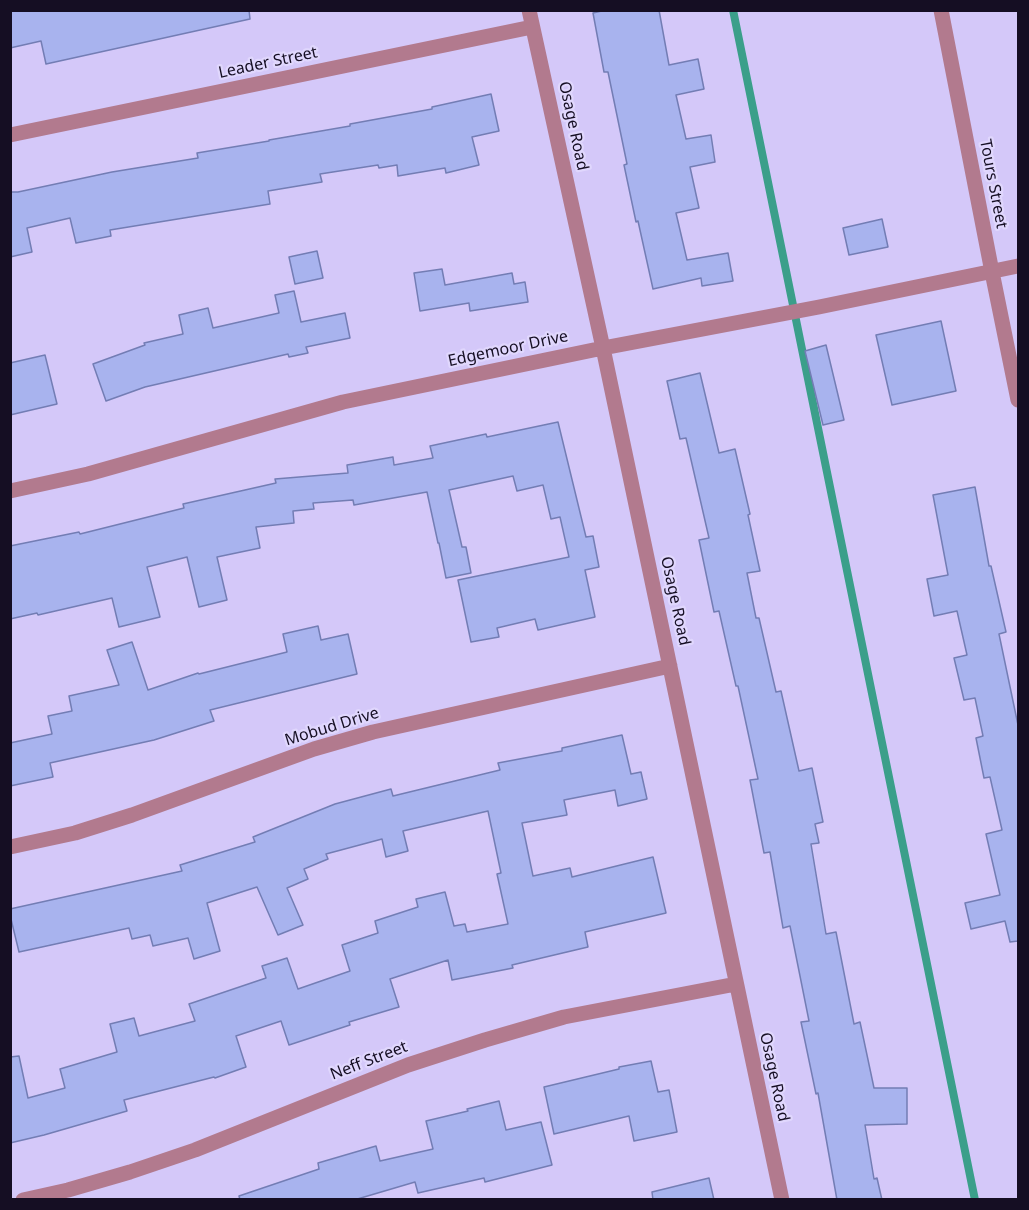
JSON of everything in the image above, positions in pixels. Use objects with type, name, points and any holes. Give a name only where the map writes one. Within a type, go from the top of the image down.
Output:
[{"type":"street","name":"Osage Road","points":[[529,10],[603,348],[782,1200]]},
{"type":"street","name":"Tours Street","points":[[941,10],[1018,400]]},
{"type":"street","name":"Leader Street","points":[[10,135],[532,27]]},
{"type":"street","name":"Edgemoor Drive","points":[[10,491],[88,474],[343,402],[1018,266]]},
{"type":"street","name":"Mobud Drive","points":[[10,847],[75,833],[314,749],[373,732],[670,666]]},
{"type":"street","name":"Neff Street","points":[[23,1200],[130,1172],[195,1150],[408,1065],[485,1040],[564,1017],[736,984]]},
{"type":"building","points":[[10,10],[249,10],[250,19],[46,64],[41,41],[10,48]]},
{"type":"building","points":[[606,10],[659,10],[669,65],[698,59],[704,89],[676,95],[686,139],[711,135],[715,162],[690,167],[699,208],[676,213],[687,260],[728,253],[733,281],[702,286],[701,278],[653,289],[638,221],[636,222],[624,165],[627,164],[608,72],[604,72],[593,13]]},
{"type":"building","points":[[491,94],[499,131],[472,137],[479,165],[446,173],[445,168],[398,176],[397,165],[379,168],[378,165],[320,174],[322,182],[268,191],[270,204],[110,230],[111,236],[76,243],[70,218],[27,228],[32,252],[10,257],[10,192],[198,158],[197,153],[350,126],[350,124],[432,109],[432,107]]},
{"type":"building","points":[[882,219],[888,247],[849,255],[843,228]]},
{"type":"building","points":[[317,251],[323,278],[295,284],[289,257]]},
{"type":"building","points":[[442,269],[445,285],[512,273],[514,284],[525,282],[528,302],[470,311],[469,303],[420,311],[414,273]]},
{"type":"building","points":[[294,291],[301,322],[345,313],[350,338],[306,347],[308,353],[289,357],[288,354],[145,387],[106,401],[93,364],[145,345],[144,343],[183,334],[179,315],[208,308],[213,328],[279,313],[275,295]]},
{"type":"building","points":[[941,321],[956,391],[892,405],[876,335]]},
{"type":"building","points":[[826,345],[844,420],[823,425],[805,351]]},
{"type":"building","points":[[45,355],[57,404],[10,415],[10,363]]},
{"type":"building","points":[[700,373],[719,453],[735,449],[760,571],[747,573],[756,618],[759,618],[776,692],[781,691],[799,771],[812,768],[823,822],[815,824],[819,843],[811,844],[826,934],[836,932],[854,1024],[860,1022],[874,1088],[907,1088],[907,1124],[865,1125],[874,1179],[877,1178],[882,1200],[837,1200],[818,1093],[816,1094],[801,1022],[809,1021],[790,926],[783,928],[770,852],[764,853],[750,780],[758,779],[738,686],[736,686],[719,611],[714,612],[699,540],[709,538],[686,438],[680,439],[667,381]]},
{"type":"building","points":[[558,422],[586,537],[593,536],[599,567],[585,570],[595,617],[538,630],[535,619],[497,628],[499,637],[471,642],[458,580],[569,557],[560,517],[551,519],[543,485],[517,491],[513,476],[449,490],[462,547],[466,547],[471,573],[446,578],[427,492],[354,505],[353,500],[313,503],[314,509],[293,511],[294,523],[256,527],[260,548],[217,557],[227,600],[199,607],[187,557],[147,567],[160,617],[119,627],[112,598],[10,619],[10,546],[79,532],[80,534],[184,508],[183,504],[276,483],[275,479],[348,473],[347,465],[393,457],[394,465],[433,458],[430,446]]},
{"type":"building","points":[[975,487],[989,566],[991,566],[1006,632],[999,634],[1018,725],[1018,941],[1010,942],[1005,921],[971,929],[965,903],[1000,895],[986,834],[1002,830],[990,777],[984,778],[976,738],[983,736],[975,698],[964,700],[954,658],[967,655],[957,611],[934,616],[927,579],[948,575],[933,495]]},
{"type":"building","points":[[318,626],[321,640],[348,634],[357,674],[210,710],[214,721],[154,740],[50,763],[53,777],[10,786],[10,743],[52,734],[48,716],[72,711],[69,696],[119,685],[107,650],[132,642],[148,690],[198,673],[287,652],[283,634]]},
{"type":"building","points":[[622,735],[631,774],[641,772],[647,799],[618,806],[615,790],[564,800],[567,815],[522,823],[533,876],[570,868],[572,877],[653,857],[666,913],[585,932],[588,947],[512,965],[513,968],[452,980],[448,960],[390,979],[399,1007],[349,1022],[350,1025],[289,1045],[281,1021],[236,1036],[246,1067],[215,1078],[124,1100],[127,1111],[10,1143],[10,1057],[19,1056],[28,1098],[65,1088],[60,1069],[117,1052],[110,1024],[134,1018],[139,1036],[195,1021],[189,1004],[266,978],[262,966],[287,958],[298,989],[350,971],[342,945],[378,933],[375,921],[418,907],[416,899],[445,892],[454,926],[465,924],[467,932],[508,924],[497,874],[501,873],[488,811],[403,831],[408,851],[386,857],[382,839],[326,854],[328,859],[304,869],[308,879],[287,888],[303,925],[278,935],[257,887],[207,903],[220,951],[194,959],[188,938],[153,946],[150,935],[132,939],[129,928],[19,952],[10,909],[182,871],[180,865],[255,842],[253,837],[335,804],[391,789],[393,796],[500,770],[498,763],[562,751],[562,748]]},
{"type":"building","points":[[651,1061],[658,1092],[669,1090],[677,1132],[634,1141],[629,1116],[554,1134],[544,1087]]},
{"type":"building","points":[[499,1101],[506,1130],[541,1122],[552,1165],[485,1182],[484,1178],[418,1193],[415,1182],[354,1200],[240,1200],[239,1196],[319,1169],[318,1163],[376,1146],[380,1161],[433,1149],[426,1121]]},
{"type":"building","points":[[709,1178],[714,1200],[653,1200],[652,1192]]},
{"type":"waterway","points":[[733,10],[975,1200]]}]
